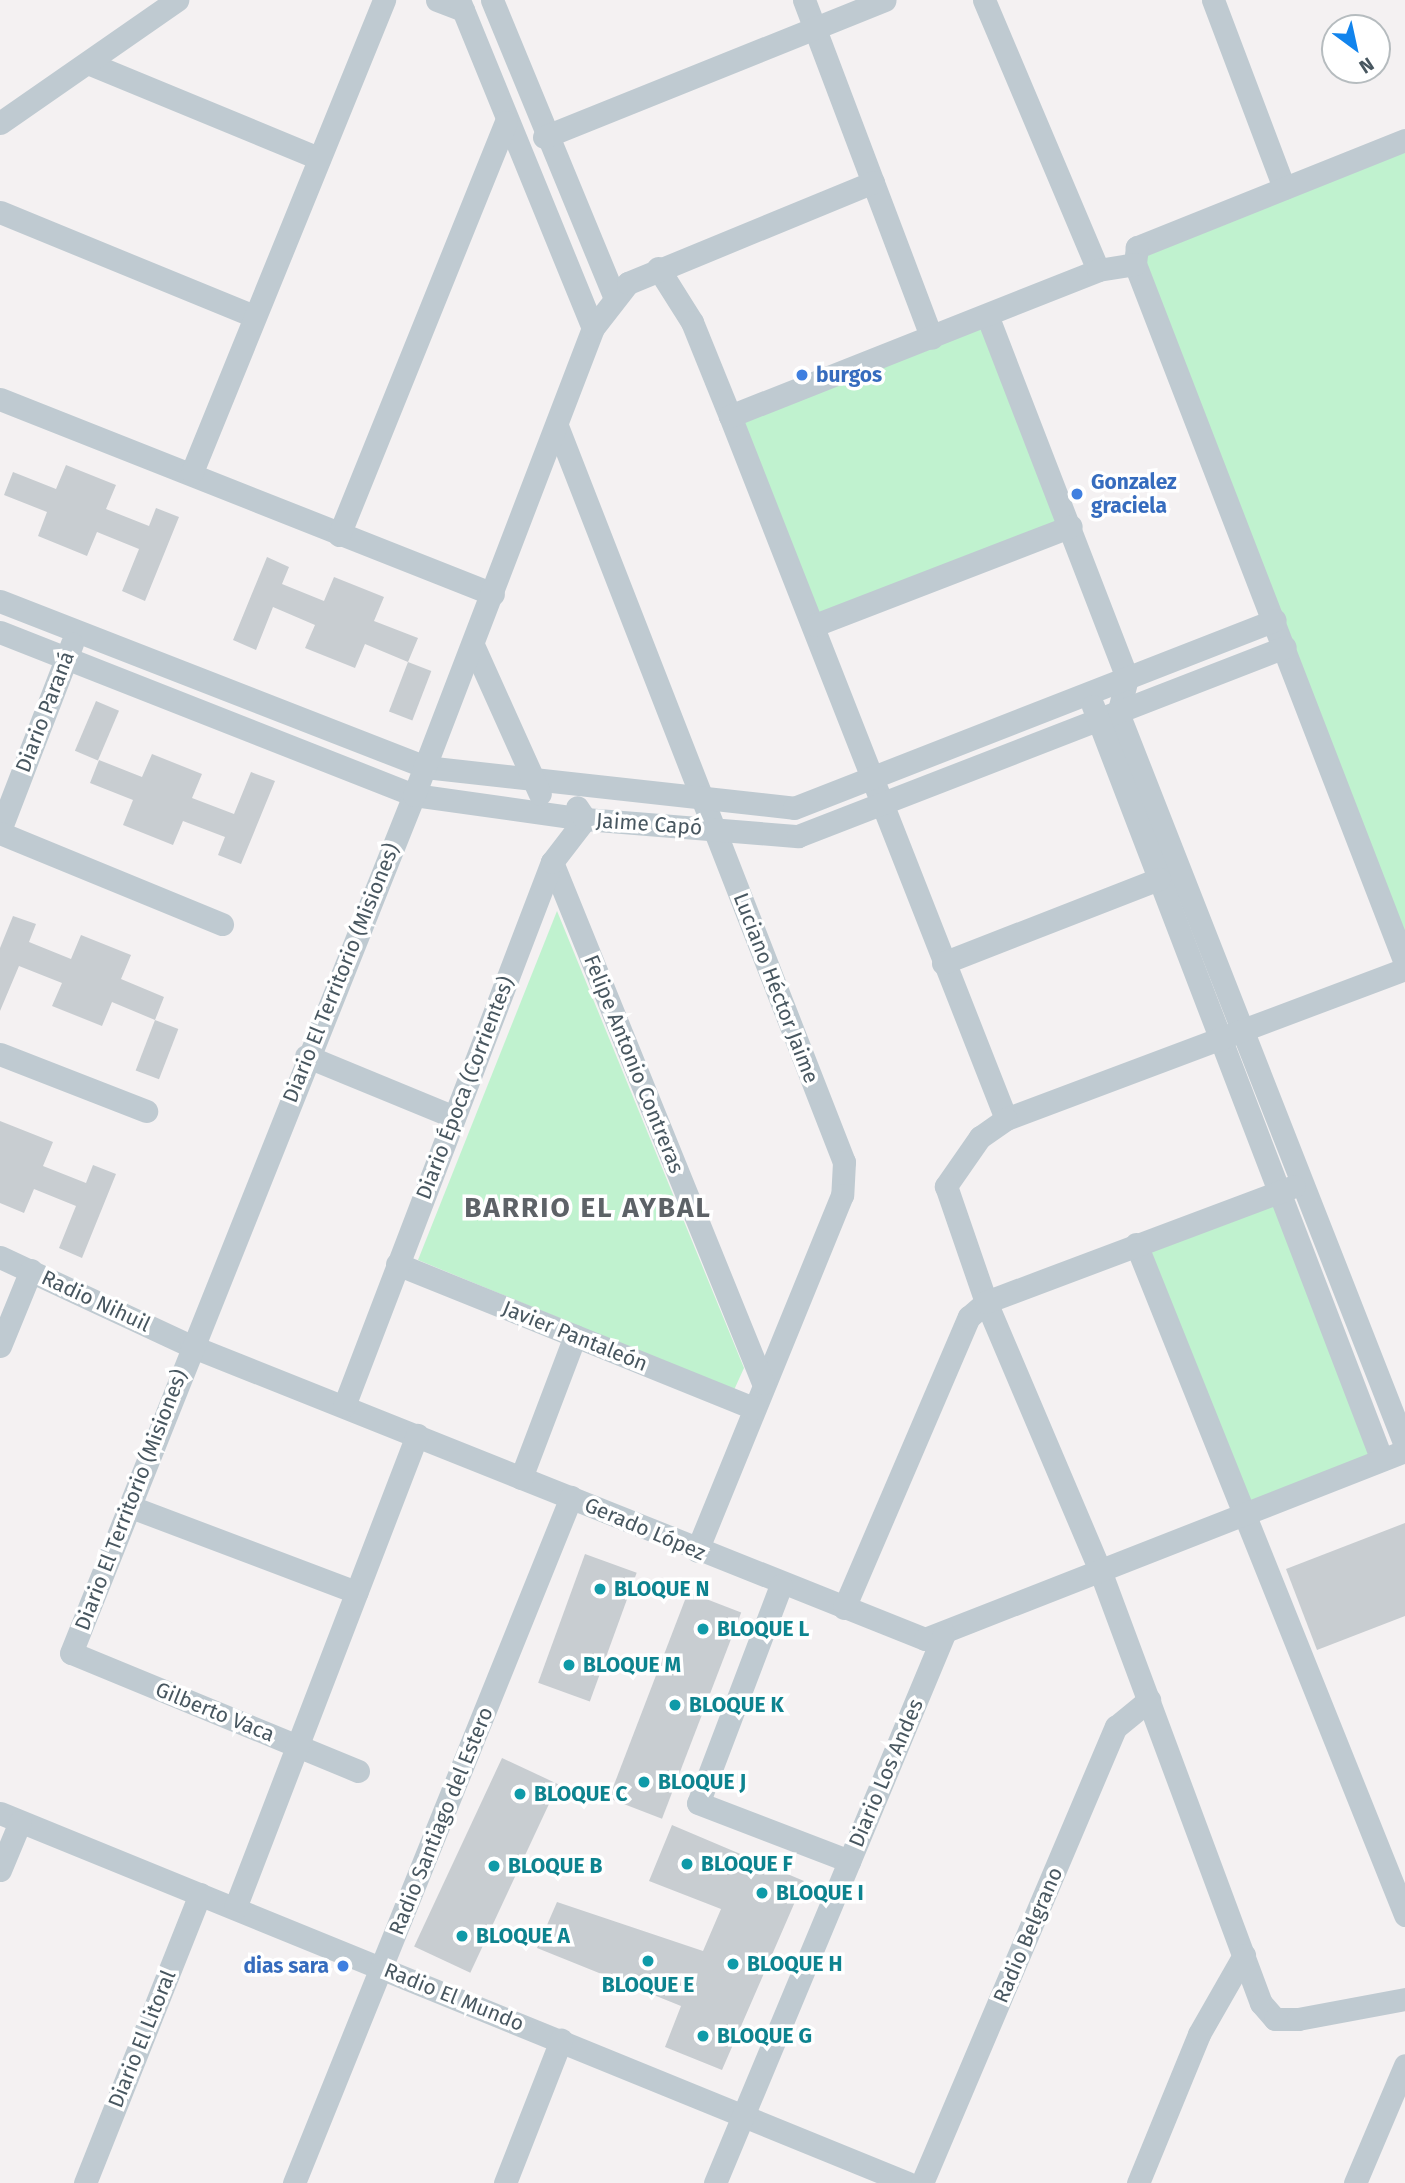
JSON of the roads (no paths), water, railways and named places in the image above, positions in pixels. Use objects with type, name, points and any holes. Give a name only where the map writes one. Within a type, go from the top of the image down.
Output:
[{"type":"street","points":[[0,123],[177,0]]},
{"type":"street","points":[[192,472],[384,0]]},
{"type":"street","points":[[437,0],[461,5],[506,122],[593,328]]},
{"type":"street","points":[[492,0],[544,137],[614,296],[658,268],[873,182]]},
{"type":"street","points":[[804,0],[932,338]]},
{"type":"street","points":[[544,137],[884,0]]},
{"type":"street","points":[[984,0],[1098,270]]},
{"type":"street","points":[[1213,0],[1284,188]]},
{"type":"street","points":[[88,63],[319,158]]},
{"type":"street","points":[[339,535],[506,122]]},
{"type":"street","points":[[1405,140],[1137,247],[1135,264],[1275,620],[1405,963]]},
{"type":"street","points":[[0,212],[254,316]]},
{"type":"street","points":[[730,416],[1098,270],[1135,264]]},
{"type":"street","points":[[658,268],[692,322],[815,625],[880,805],[1006,1119]]},
{"type":"street","name":"Diario El Territorio (Misiones)","points":[[71,1653],[131,1507],[191,1346],[306,1056],[414,795],[593,328],[614,296]]},
{"type":"street","points":[[987,315],[1128,678],[1108,717],[1159,879],[1382,1460]]},
{"type":"street","points":[[0,399],[192,472],[339,535],[493,594]]},
{"type":"street","name":"Luciano Héctor Jaime","points":[[557,426],[844,1162],[842,1195],[696,1551]]},
{"type":"street","points":[[815,625],[1071,526]]},
{"type":"street","name":"Jaime Capó","points":[[0,601],[76,633],[425,767],[536,783],[562,783],[794,808],[1275,620]]},
{"type":"street","name":"Jaime Capó","points":[[0,632],[414,795],[545,811],[585,819],[798,836],[1285,648]]},
{"type":"street","name":"Diario Paraná","points":[[0,831],[76,633]]},
{"type":"street","points":[[473,645],[536,783],[545,811]]},
{"type":"street","points":[[1088,694],[1108,717],[1241,1029],[1405,1445]]},
{"type":"street","points":[[562,783],[585,819]]},
{"type":"street","name":"Diario Época (Corrientes)","points":[[344,1406],[552,862],[585,819]]},
{"type":"street","points":[[0,831],[222,924]]},
{"type":"street","name":"Felipe Antonio Contreras","points":[[552,862],[763,1383]]},
{"type":"street","points":[[943,963],[1159,879]]},
{"type":"street","points":[[1405,969],[1219,1035],[1006,1119],[980,1138],[946,1186],[986,1302],[1101,1573],[1261,2003],[1275,2019],[1405,1999]]},
{"type":"street","points":[[0,1054],[146,1111]]},
{"type":"street","points":[[306,1056],[454,1117]]},
{"type":"street","points":[[844,1608],[959,1334],[986,1302],[1301,1184]]},
{"type":"street","points":[[1136,1244],[1249,1514],[1405,1915]]},
{"type":"street","name":"Radio Nihuil","points":[[0,1257],[191,1346]]},
{"type":"street","name":"Javier Pantaleón","points":[[397,1264],[753,1408]]},
{"type":"street","points":[[0,1346],[31,1270]]},
{"type":"street","points":[[521,1478],[575,1336]]},
{"type":"street","name":"Gerado López","points":[[191,1346],[571,1497],[781,1585],[925,1639],[1101,1573],[1405,1451]]},
{"type":"street","points":[[235,1908],[417,1435]]},
{"type":"street","name":"Radio Santiago del Estero","points":[[294,2183],[571,1497]]},
{"type":"street","points":[[131,1507],[356,1592]]},
{"type":"street","points":[[781,1585],[698,1803],[849,1861]]},
{"type":"street","name":"Diario Los Andes","points":[[715,2183],[944,1634]]},
{"type":"street","name":"Gilberto Vaca","points":[[71,1653],[358,1771]]},
{"type":"street","name":"Radio Belgrano","points":[[922,2183],[1116,1727],[1149,1700]]},
{"type":"street","points":[[0,1870],[10,1818]]},
{"type":"street","name":"Radio El Mundo","points":[[10,1818],[743,2113],[908,2183]]},
{"type":"street","name":"Diario El Litoral","points":[[85,2183],[200,1894]]},
{"type":"street","points":[[1138,2183],[1199,2034],[1244,1955]]},
{"type":"street","points":[[505,2183],[562,2040]]},
{"type":"street","points":[[1355,2183],[1405,2065]]},
{"type":"place","name":"burgos","points":[[802,375]]},
{"type":"place","name":"Gonzalez graciela","points":[[1077,494]]},
{"type":"place","name":"BLOQUE N","points":[[600,1589]]},
{"type":"place","name":"BLOQUE L","points":[[703,1629]]},
{"type":"place","name":"BLOQUE M","points":[[569,1665]]},
{"type":"place","name":"BLOQUE K","points":[[675,1705]]},
{"type":"place","name":"BLOQUE J","points":[[644,1782]]},
{"type":"place","name":"BLOQUE C","points":[[520,1794]]},
{"type":"place","name":"BLOQUE F","points":[[687,1864]]},
{"type":"place","name":"BLOQUE B","points":[[494,1866]]},
{"type":"place","name":"BLOQUE I","points":[[762,1893]]},
{"type":"place","name":"BLOQUE A","points":[[462,1936]]},
{"type":"place","name":"BLOQUE E","points":[[648,1961]]},
{"type":"place","name":"BLOQUE H","points":[[733,1964]]},
{"type":"place","name":"dias sara","points":[[343,1966]]},
{"type":"place","name":"BLOQUE G","points":[[703,2036]]},
{"type":"district","name":"BARRIO EL AYBAL","points":[[588,1208]]}]
